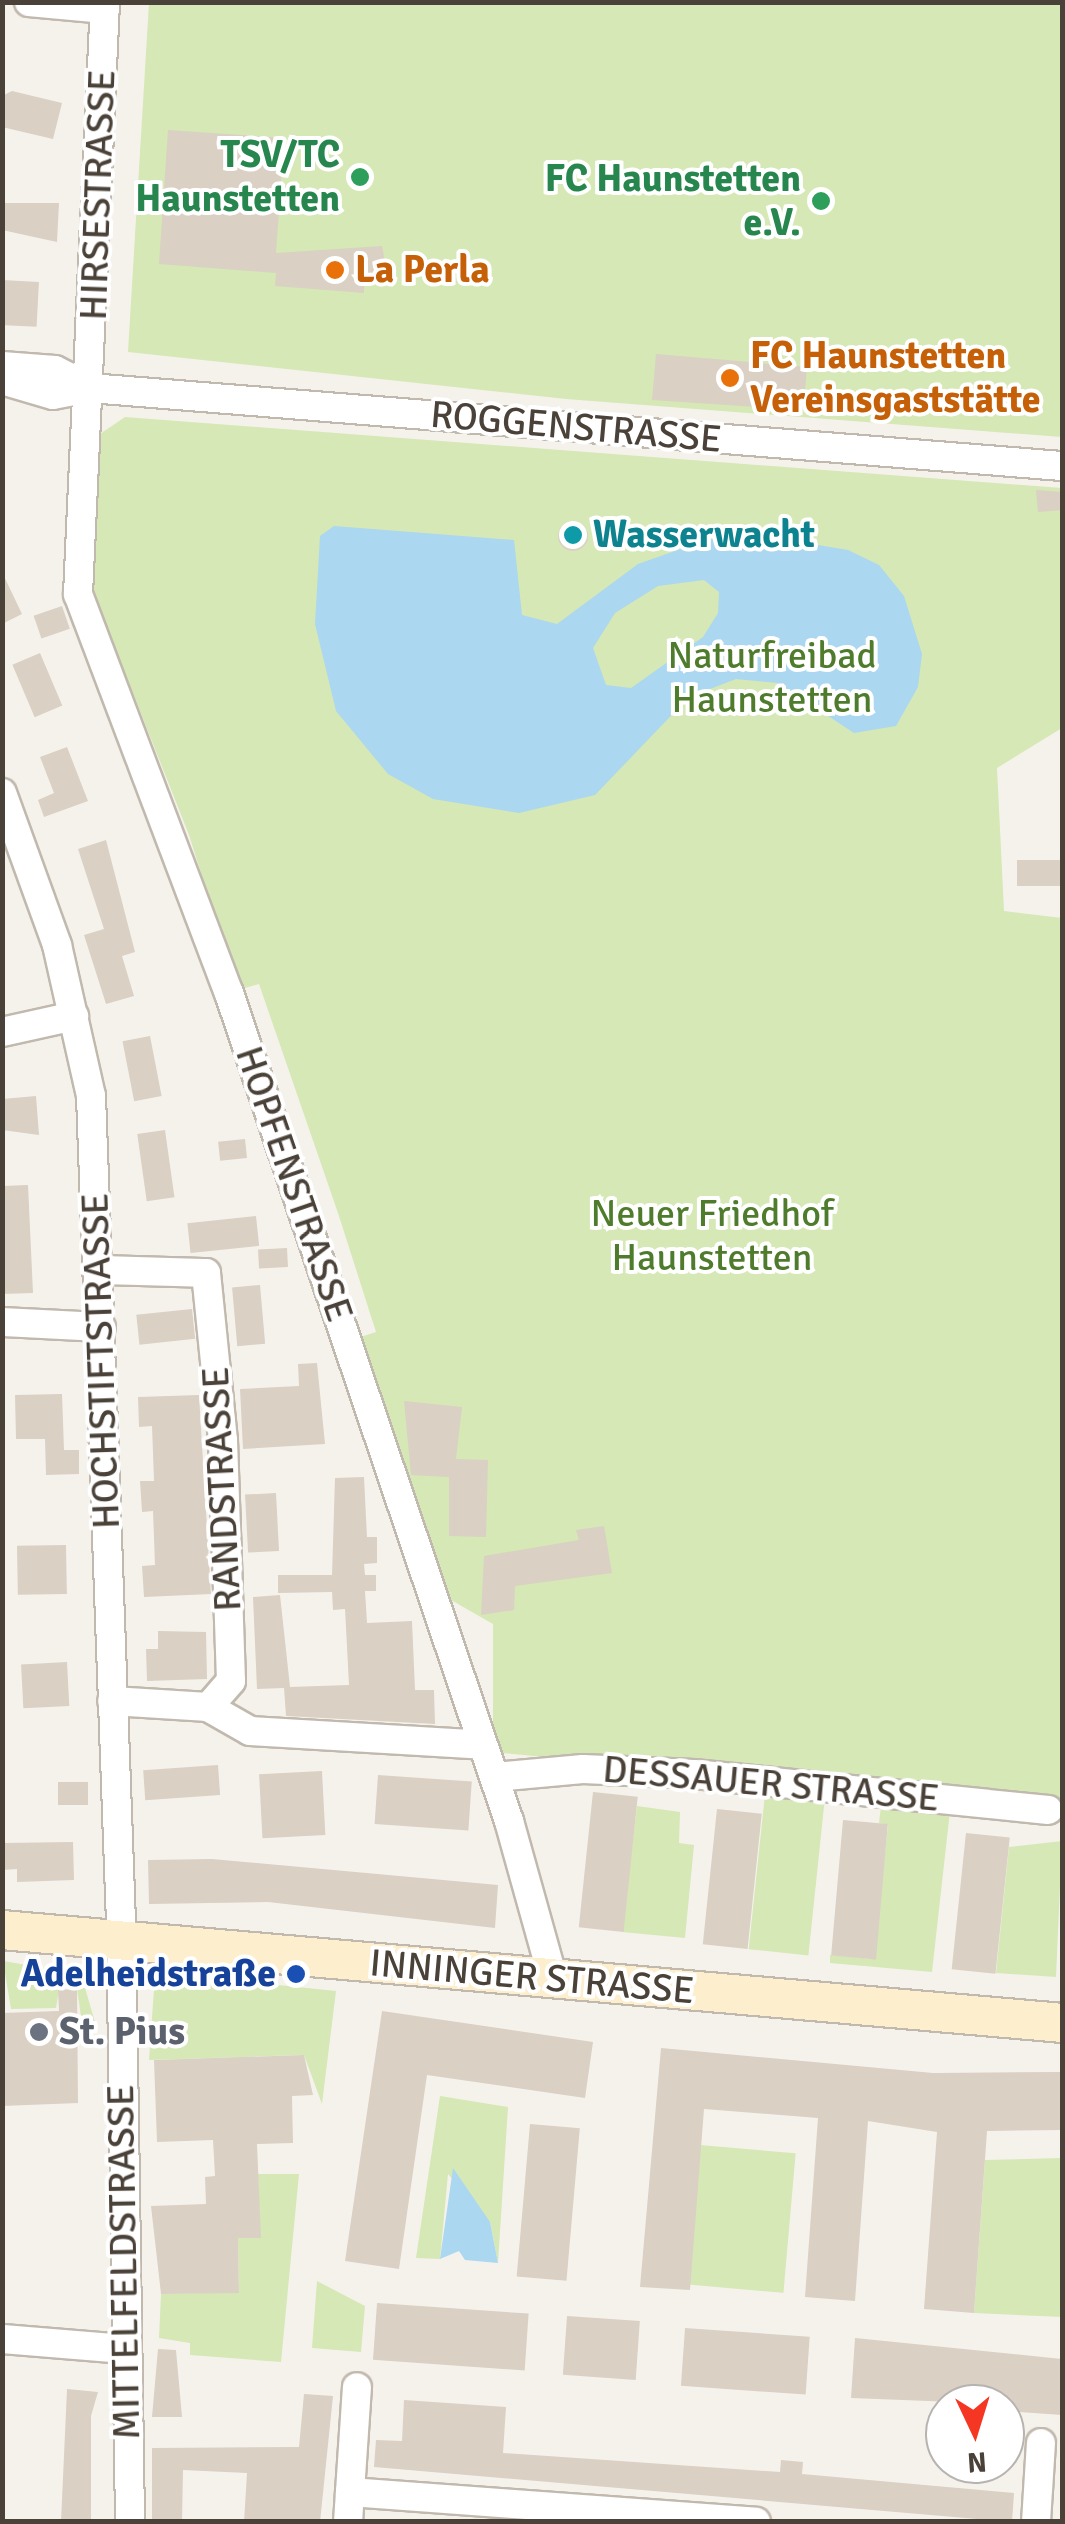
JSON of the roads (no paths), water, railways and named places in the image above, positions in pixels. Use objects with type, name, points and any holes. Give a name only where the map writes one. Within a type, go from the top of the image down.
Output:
[{"type":"main road","name":"INNINGER STRASSE","points":[[2,1930],[1062,2023]]},
{"type":"street","points":[[29,2],[105,6]]},
{"type":"street","name":"HIRSESTRASSE","points":[[90,388],[105,6]]},
{"type":"street","name":"ROGGENSTRASSE","points":[[2,366],[56,370],[90,388]]},
{"type":"street","name":"ROGGENSTRASSE","points":[[2,380],[54,395],[90,388],[1062,466]]},
{"type":"street","name":"HOPFENSTRASSE","points":[[90,388],[74,539],[78,594],[229,993],[495,1777],[552,1979]]},
{"type":"street","name":"HOCHSTIFTSTRASSE","points":[[2,793],[74,1016],[90,1096],[122,1942]]},
{"type":"street","points":[[2,1032],[74,1016]]},
{"type":"street","name":"RANDSTRASSE","points":[[99,1270],[206,1273],[211,1291],[231,1681],[208,1707]]},
{"type":"street","points":[[2,1322],[101,1327]]},
{"type":"street","points":[[112,1701],[208,1707],[250,1731],[483,1745]]},
{"type":"street","name":"DESSAUER STRASSE","points":[[495,1777],[583,1768],[694,1774],[1048,1810]]},
{"type":"street","name":"MITTELFELDSTRASSE","points":[[122,1942],[123,2349],[130,2522]]},
{"type":"street","points":[[2,2339],[123,2349]]},
{"type":"street","points":[[348,2522],[356,2387]]},
{"type":"street","points":[[1036,2522],[1041,2443]]},
{"type":"street","points":[[350,2492],[407,2508],[756,2522]]},
{"type":"water","points":[[334,526],[514,540],[522,615],[557,624],[638,564],[706,540],[757,535],[848,550],[879,565],[904,596],[922,654],[918,687],[896,726],[854,733],[778,683],[736,679],[689,697],[595,795],[519,813],[433,799],[388,774],[336,711],[315,624],[320,536]],"holes":[[[704,580],[719,592],[718,613],[703,637],[631,688],[606,685],[593,648],[615,613],[658,586]]]},
{"type":"water","points":[[453,2168],[490,2222],[498,2263],[465,2260],[459,2251],[440,2259]]},
{"type":"place","name":"TSV/TC Haunstetten","points":[[360,177]]},
{"type":"place","name":"FC Haunstetten e.V.","points":[[821,201]]},
{"type":"place","name":"La Perla","points":[[335,270]]},
{"type":"place","name":"FC Haunstetten Vereinsgaststätte","points":[[730,378]]},
{"type":"place","name":"Wasserwacht","points":[[573,535]]},
{"type":"place","name":"Adelheidstraße","points":[[296,1974]]},
{"type":"place","name":"St. Pius","points":[[39,2032]]},
{"type":"park label","name":"Naturfreibad Haunstetten","points":[[772,678]]},
{"type":"park label","name":"Neuer Friedhof Haunstetten","points":[[712,1236]]}]
